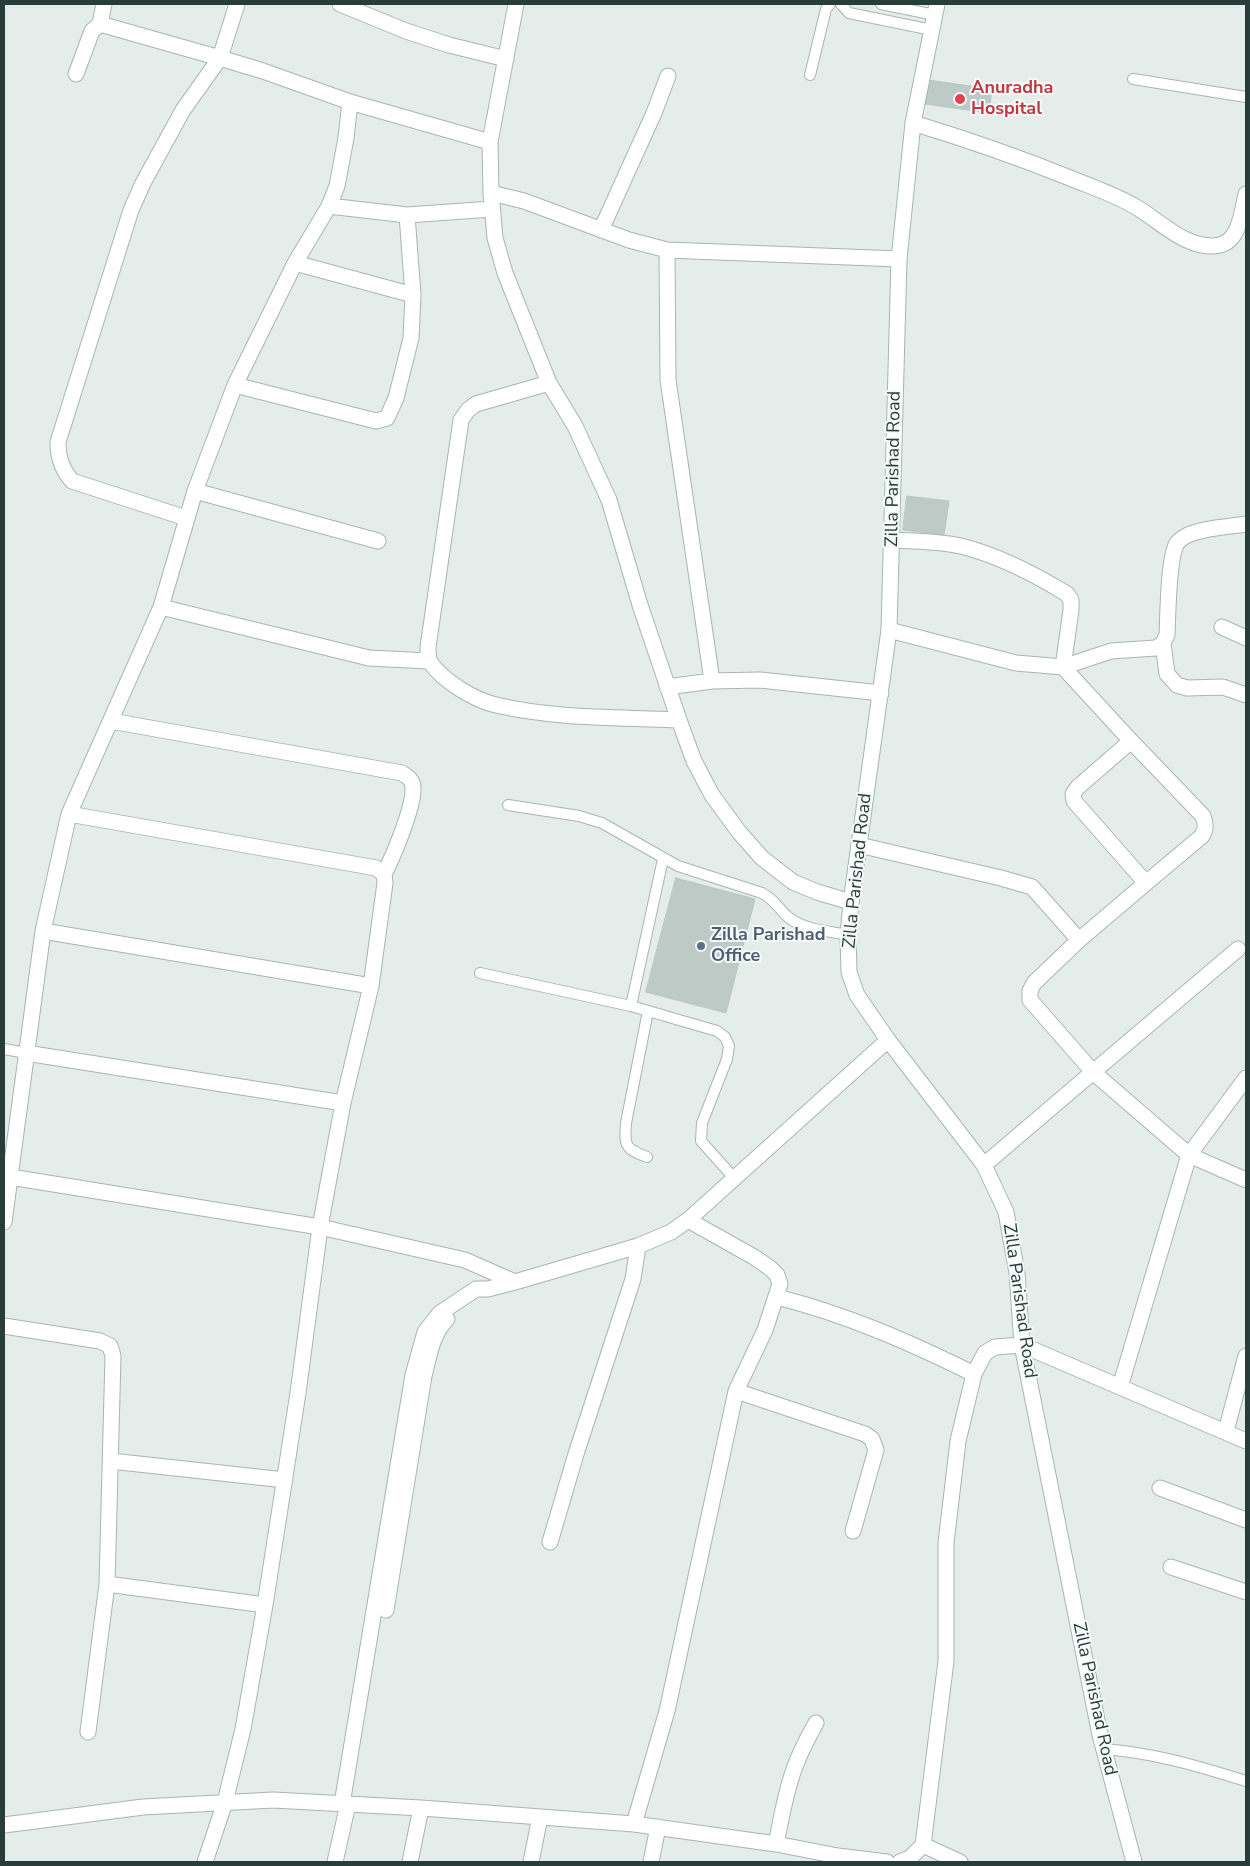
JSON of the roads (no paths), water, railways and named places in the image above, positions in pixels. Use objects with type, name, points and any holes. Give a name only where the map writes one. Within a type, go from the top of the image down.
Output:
[{"type":"street","points":[[76,74],[92,31],[100,24],[104,4]]},
{"type":"street","points":[[186,518],[72,481],[63,470],[58,455],[58,442],[131,210],[143,183],[183,110],[220,58],[237,4]]},
{"type":"street","points":[[340,4],[406,31],[449,45],[506,59]]},
{"type":"street","points":[[516,4],[490,142],[491,201],[495,238],[505,273],[549,383],[575,426],[609,500],[640,605],[679,720],[694,762],[712,795],[739,832],[762,858],[793,882],[817,892],[851,902]]},
{"type":"street","name":"Zilla Parishad Road","points":[[936,9],[913,123],[899,259],[889,630],[851,902],[848,936],[849,972],[857,995],[888,1040],[984,1165],[1006,1212],[1017,1273],[1022,1345],[1104,1749],[1134,1862]]},
{"type":"street","points":[[100,24],[263,71],[350,102],[490,142]]},
{"type":"street","points":[[601,230],[654,113],[668,76]]},
{"type":"street","points":[[4,1222],[7,1176],[43,931],[69,814],[160,607],[195,491],[236,385],[295,262],[329,206],[337,186],[346,138],[350,102]]},
{"type":"street","points":[[913,123],[1022,158],[1089,185],[1135,206],[1180,236],[1192,242],[1208,246],[1222,245],[1232,237],[1239,223],[1246,194]]},
{"type":"street","points":[[329,206],[407,215],[491,201],[524,200],[629,240],[667,250],[899,259]]},
{"type":"street","points":[[236,385],[376,420],[387,418],[396,398],[410,338],[412,295],[407,215]]},
{"type":"street","points":[[667,250],[668,380],[712,681]]},
{"type":"street","points":[[295,262],[412,295]]},
{"type":"street","points":[[549,383],[476,404],[468,410],[461,420],[428,647],[429,661],[443,676],[471,696],[496,705],[562,715],[679,720]]},
{"type":"street","points":[[195,491],[378,541]]},
{"type":"street","points":[[1246,524],[1194,532],[1177,543],[1170,581],[1166,635],[1163,643],[1167,674],[1177,685],[1187,688],[1223,687],[1246,695]]},
{"type":"street","points":[[892,540],[938,542],[961,546],[992,556],[1067,594],[1071,600],[1071,610],[1064,667],[1203,816],[1206,822],[1202,836],[1079,940],[1034,983],[1030,991],[1030,1000],[1093,1072],[1189,1155],[1246,1180]]},
{"type":"street","points":[[160,607],[369,658],[429,661]]},
{"type":"street","points":[[1222,627],[1246,638]]},
{"type":"street","points":[[889,630],[1016,662],[1064,667],[1112,651],[1156,648],[1163,643]]},
{"type":"street","points":[[668,686],[712,681],[760,680],[881,693]]},
{"type":"street","points":[[110,721],[402,773],[410,778],[413,786],[412,799],[395,852],[384,874],[385,883],[371,986],[344,1103],[320,1227],[266,1605],[243,1729],[225,1802],[205,1862]]},
{"type":"street","points":[[1131,741],[1078,787],[1073,794],[1074,801],[1146,883]]},
{"type":"street","points":[[69,814],[376,868],[384,874]]},
{"type":"street","points":[[859,845],[1001,878],[1032,888],[1079,940]]},
{"type":"street","points":[[43,931],[371,986]]},
{"type":"street","points":[[984,1165],[1243,948]]},
{"type":"street","points":[[335,1862],[347,1804],[413,1375],[425,1332],[440,1313],[476,1289],[488,1289],[515,1282],[638,1246],[671,1232],[688,1220],[888,1040]]},
{"type":"street","points":[[26,1053],[344,1103]]},
{"type":"street","points":[[1120,1387],[1189,1155],[1245,1080]]},
{"type":"street","points":[[7,1176],[320,1227],[464,1260],[515,1282]]},
{"type":"street","points":[[634,1824],[667,1711],[736,1391],[765,1330],[780,1284],[777,1275],[770,1268],[688,1220]]},
{"type":"street","points":[[550,1542],[576,1454],[633,1279],[638,1246]]},
{"type":"street","points":[[777,1297],[815,1307],[910,1342],[974,1374]]},
{"type":"street","points":[[4,1326],[100,1341],[110,1346],[113,1356],[107,1584],[88,1732]]},
{"type":"street","points":[[900,1862],[910,1858],[923,1845],[946,1661],[946,1543],[958,1441],[974,1374],[985,1353],[995,1347],[1022,1345],[1246,1441]]},
{"type":"street","points":[[1226,1431],[1246,1356]]},
{"type":"street","points":[[736,1391],[865,1434],[872,1439],[876,1450],[853,1531]]},
{"type":"street","points":[[110,1460],[285,1480]]},
{"type":"street","points":[[1160,1488],[1246,1520]]},
{"type":"street","points":[[1170,1567],[1246,1592]]},
{"type":"street","points":[[107,1584],[266,1605]]},
{"type":"street","points":[[776,1844],[786,1795],[793,1772],[802,1749],[816,1723]]},
{"type":"street","points":[[4,1825],[143,1807],[273,1800],[421,1808],[634,1824],[885,1862]]},
{"type":"street","points":[[410,1862],[421,1808]]},
{"type":"street","points":[[530,1862],[540,1817]]},
{"type":"street","points":[[652,1862],[658,1827]]},
{"type":"street","points":[[923,1845],[960,1862]]},
{"type":"lane","points":[[810,75],[826,9],[830,4]]},
{"type":"lane","points":[[841,4],[849,13],[932,30]]},
{"type":"lane","points":[[881,4],[936,9]]},
{"type":"lane","points":[[1133,79],[1246,97]]},
{"type":"lane","points":[[508,806],[579,816],[602,823],[678,866],[762,893],[772,898],[787,916],[798,924],[848,936]]},
{"type":"lane","points":[[631,1006],[663,859]]},
{"type":"lane","points":[[480,973],[631,1006],[717,1031],[725,1037],[729,1046],[727,1059],[702,1123],[701,1141],[734,1178]]},
{"type":"lane","points":[[647,1157],[631,1151],[625,1139],[626,1123],[648,1011]]},
{"type":"lane","points":[[4,1049],[26,1053]]},
{"type":"lane","points":[[1104,1749],[1137,1752],[1167,1758],[1246,1781]]},
{"type":"place","name":"Anuradha Hospital","points":[[960,99]]},
{"type":"place","name":"Zilla Parishad Office","points":[[701,946]]}]
